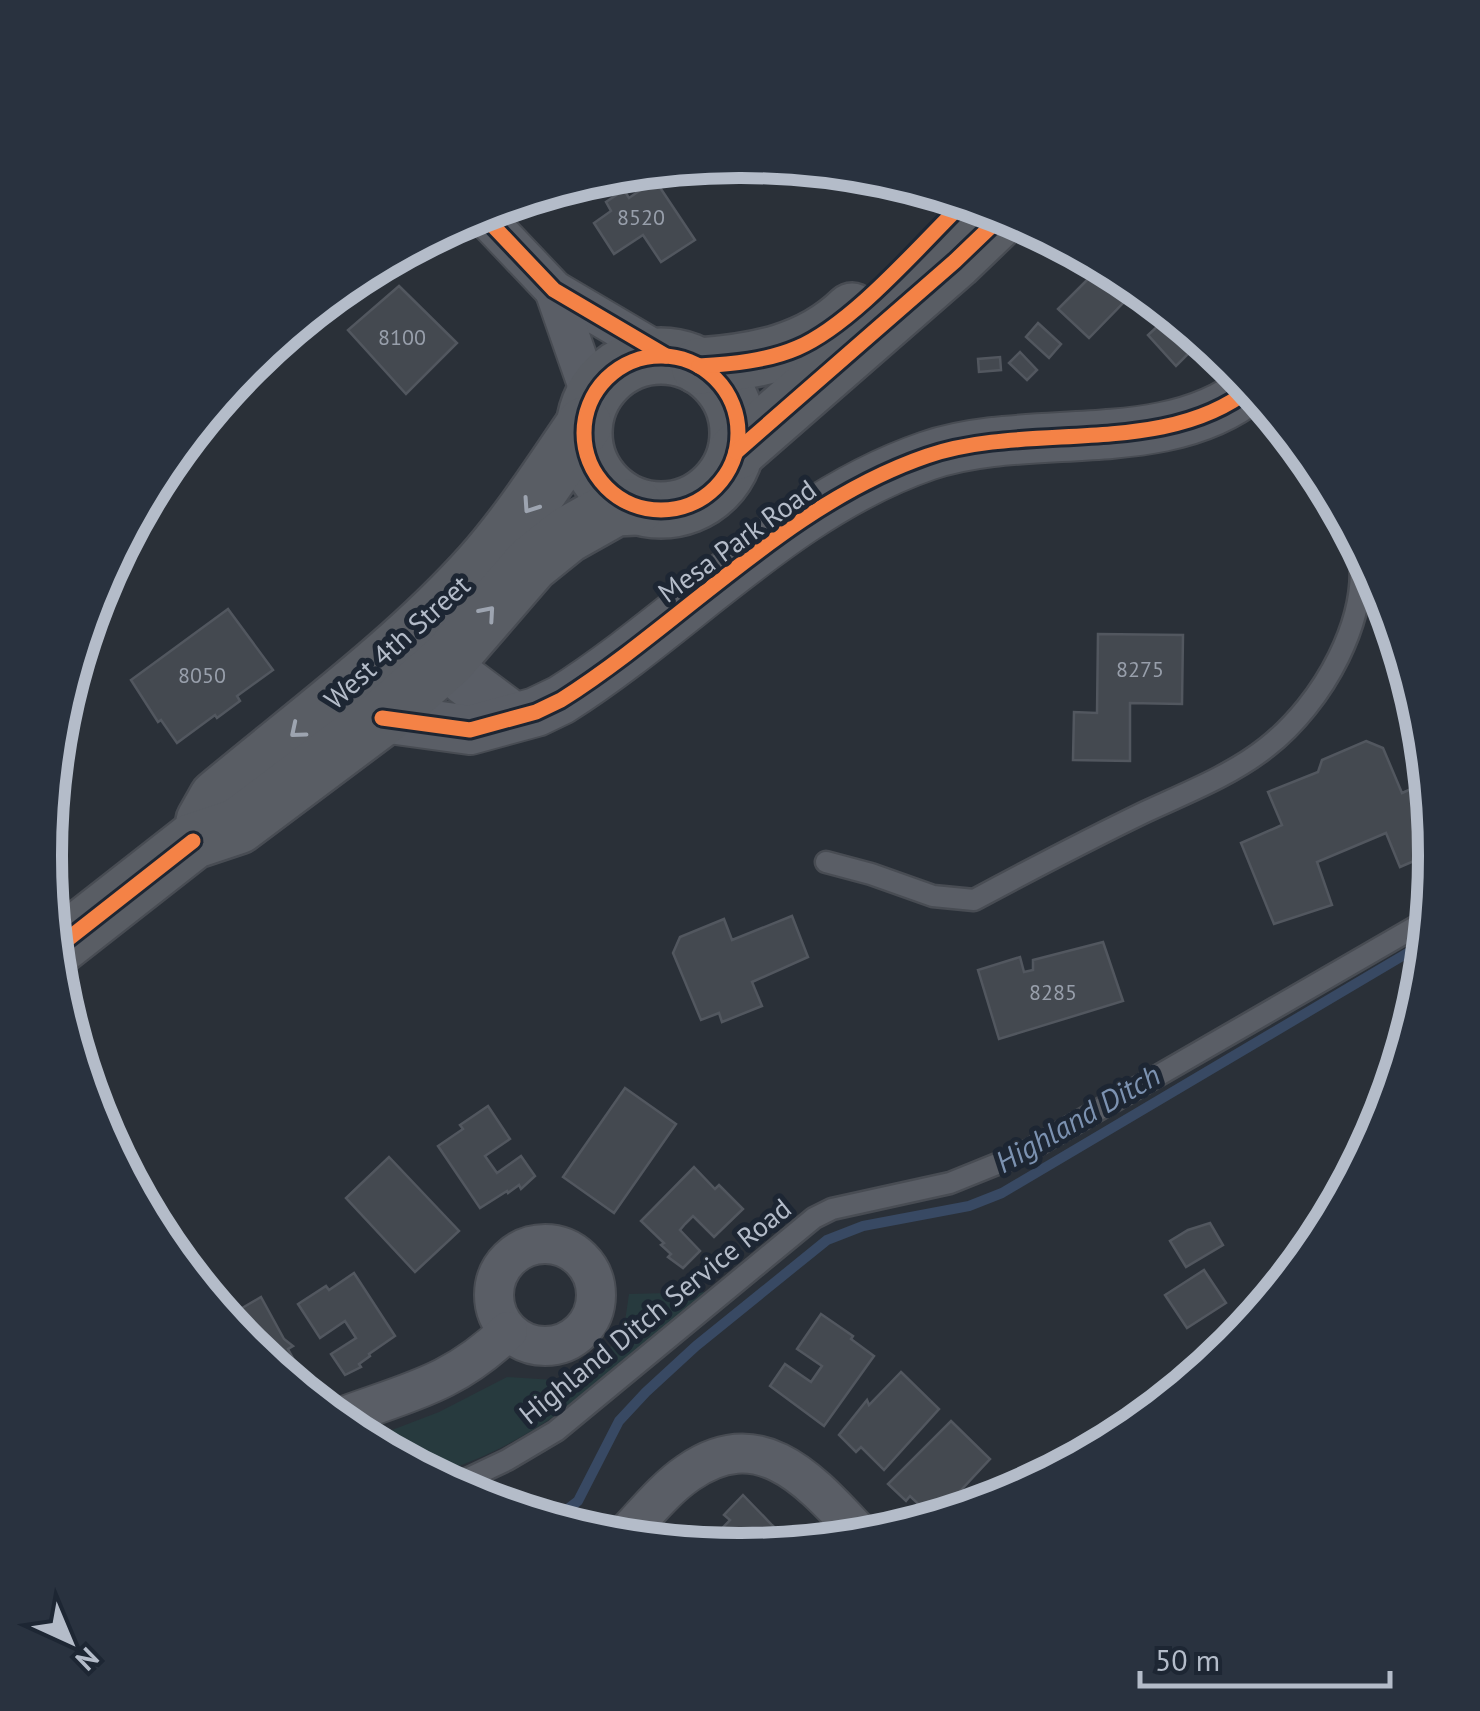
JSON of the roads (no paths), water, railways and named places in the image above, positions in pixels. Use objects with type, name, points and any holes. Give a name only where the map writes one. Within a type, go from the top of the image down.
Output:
[{"type":"main road","points":[[683,361],[719,382],[732,402],[738,427],[736,452],[726,476],[708,494],[686,506],[661,511],[636,507],[613,494],[596,475],[586,451],[588,412],[605,381],[623,366],[644,358],[747,362],[796,349],[838,325],[953,213]]},
{"type":"main road","points":[[736,452],[991,227]]},
{"type":"main road","name":"West 4th Street","points":[[68,939],[192,841],[238,826],[382,718],[478,569],[519,521],[588,412]]},
{"type":"main road","name":"West 4th Street","points":[[192,841],[217,798],[432,644],[567,534],[614,508],[636,507]]},
{"type":"street","points":[[493,225],[554,290],[683,361]]},
{"type":"street","points":[[554,290],[588,412]]},
{"type":"street","name":"Mesa Park Road","points":[[382,718],[470,730],[536,712],[582,687],[798,524],[869,480],[928,455],[958,447],[1188,420],[1238,397]]},
{"type":"street","points":[[432,644],[464,680],[512,716]]},
{"type":"street","points":[[354,1412],[451,1377],[508,1331]]},
{"type":"street","points":[[636,1524],[686,1474],[734,1454],[762,1456],[787,1464],[807,1478],[850,1523]]},
{"type":"lane","points":[[826,862],[933,896],[974,900],[1220,776],[1267,747],[1308,706],[1336,665],[1354,618],[1359,581]]},
{"type":"lane","name":"Highland Ditch Service Road","points":[[472,1477],[556,1431],[814,1218],[832,1209],[950,1183],[1024,1153],[1413,929]]},
{"type":"waterway","name":"Highland Ditch","points":[[566,1510],[578,1501],[619,1421],[646,1392],[696,1346],[827,1240],[863,1226],[969,1206],[1002,1193],[1411,951]]}]
